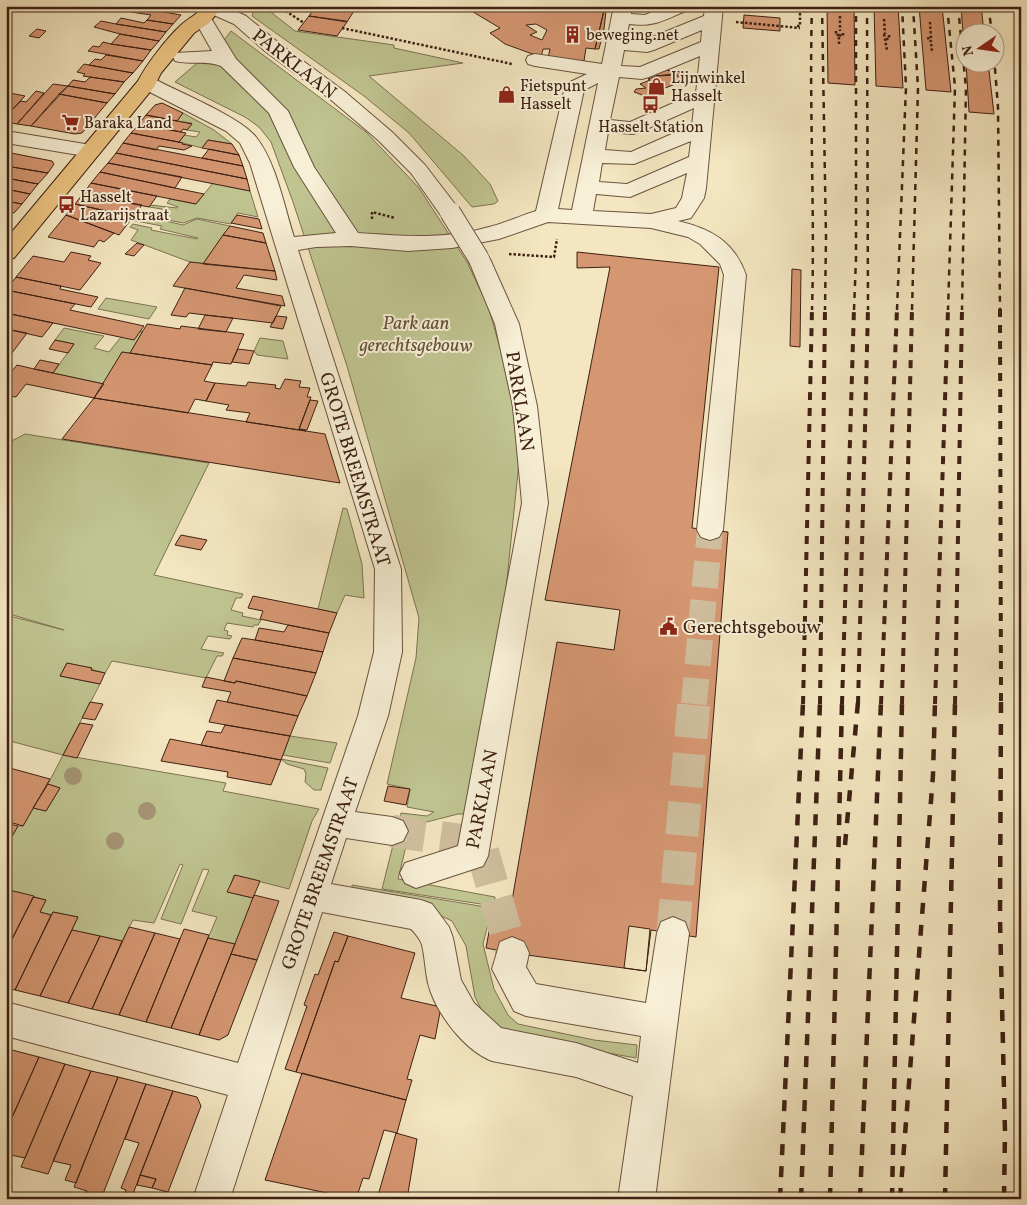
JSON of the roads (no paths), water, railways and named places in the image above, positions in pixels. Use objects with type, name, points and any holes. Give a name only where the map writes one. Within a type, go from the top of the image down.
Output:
[{"type":"main road","points":[[147,83],[164,73],[182,57],[203,31],[210,11]]},
{"type":"main road","points":[[6,253],[147,83],[152,72],[187,29],[210,11]]},
{"type":"street","points":[[535,60],[580,68],[618,33],[655,6]]},
{"type":"street","points":[[552,223],[575,87],[618,33],[682,6]]},
{"type":"street","points":[[210,11],[228,62]]},
{"type":"street","name":"PARKLAAN","points":[[210,11],[240,20],[273,48],[338,95],[385,136],[418,169],[450,212],[479,259],[507,324],[525,406],[535,503],[472,856],[416,873]]},
{"type":"street","points":[[618,33],[642,73],[712,21]]},
{"type":"street","points":[[618,33],[647,33],[712,21]]},
{"type":"street","points":[[651,221],[683,213],[693,198],[696,188],[712,21]]},
{"type":"street","points":[[581,218],[618,33]]},
{"type":"street","points":[[182,57],[215,57],[228,62],[278,111],[304,167],[351,239]]},
{"type":"street","name":"GROTE BREEMSTRAAT","points":[[147,83],[233,127],[248,140],[260,163],[388,569],[388,652],[373,716],[311,895],[211,1199]]},
{"type":"street","points":[[595,148],[630,191],[703,120]]},
{"type":"street","points":[[595,148],[634,158],[703,120]]},
{"type":"street","points":[[595,148],[633,128],[703,120]]},
{"type":"street","points":[[6,138],[91,151]]},
{"type":"street","points":[[285,245],[316,240],[351,239],[408,244],[452,241],[581,218],[651,221],[694,232],[708,239],[730,261],[735,276],[710,530]]},
{"type":"street","points":[[336,823],[392,831]]},
{"type":"street","points":[[311,895],[421,915],[437,938],[445,984],[462,1015],[492,1044],[576,1060],[652,1085]]},
{"type":"street","points":[[636,1199],[673,933]]},
{"type":"street","points":[[512,953],[509,969],[526,999],[661,1023]]},
{"type":"street","points":[[6,1018],[248,1083]]},
{"type":"tunnel","points":[[694,704],[710,530]]},
{"type":"tunnel","points":[[673,933],[694,702]]},
{"type":"tunnel","points":[[392,831],[480,843],[512,953]]},
{"type":"railway","points":[[812,6],[812,310]]},
{"type":"railway","points":[[822,6],[826,237],[825,310]]},
{"type":"railway","points":[[854,310],[856,258],[856,6]]},
{"type":"railway","points":[[867,6],[868,309]]},
{"type":"railway","points":[[897,310],[906,87],[902,6]]},
{"type":"railway","points":[[912,310],[918,88],[913,6]]},
{"type":"railway","points":[[947,6],[955,87],[948,310]]},
{"type":"railway","points":[[958,6],[966,88],[962,310]]},
{"type":"railway","points":[[988,6],[990,22]]},
{"type":"railway","points":[[995,72],[998,107],[1000,310]]},
{"type":"railway","points":[[803,704],[812,309]]},
{"type":"railway","points":[[820,704],[825,309]]},
{"type":"railway","points":[[842,704],[854,309]]},
{"type":"railway","points":[[858,704],[868,309]]},
{"type":"railway","points":[[881,704],[897,309]]},
{"type":"railway","points":[[902,704],[912,309]]},
{"type":"railway","points":[[935,704],[948,309]]},
{"type":"railway","points":[[955,704],[962,309]]},
{"type":"railway","points":[[1000,309],[1001,703]]},
{"type":"railway","points":[[780,1199],[803,702]]},
{"type":"railway","points":[[801,1199],[820,702]]},
{"type":"railway","points":[[830,1199],[842,702]]},
{"type":"railway","points":[[845,845],[858,702]]},
{"type":"railway","points":[[860,1199],[881,702]]},
{"type":"railway","points":[[892,1199],[902,702]]},
{"type":"railway","points":[[900,1199],[933,775],[935,702]]},
{"type":"railway","points":[[945,1199],[955,702]]},
{"type":"railway","points":[[1001,703],[1000,918],[1005,1132],[1004,1199]]},
{"type":"place","name":"beweging.net","points":[[572,34]]},
{"type":"place","name":"Lijnwinkel Hasselt","points":[[657,86]]},
{"type":"place","name":"Fietspunt Hasselt","points":[[506,94]]},
{"type":"place","name":"Hasselt Station","points":[[651,105]]},
{"type":"place","name":"Baraka Land","points":[[70,122]]},
{"type":"place","name":"Hasselt Lazarijstraat","points":[[66,205]]},
{"type":"place","name":"Gerechtsgebouw","points":[[669,626]]},
{"type":"park label","name":"Park aan gerechtsgebouw","points":[[416,333]]}]
